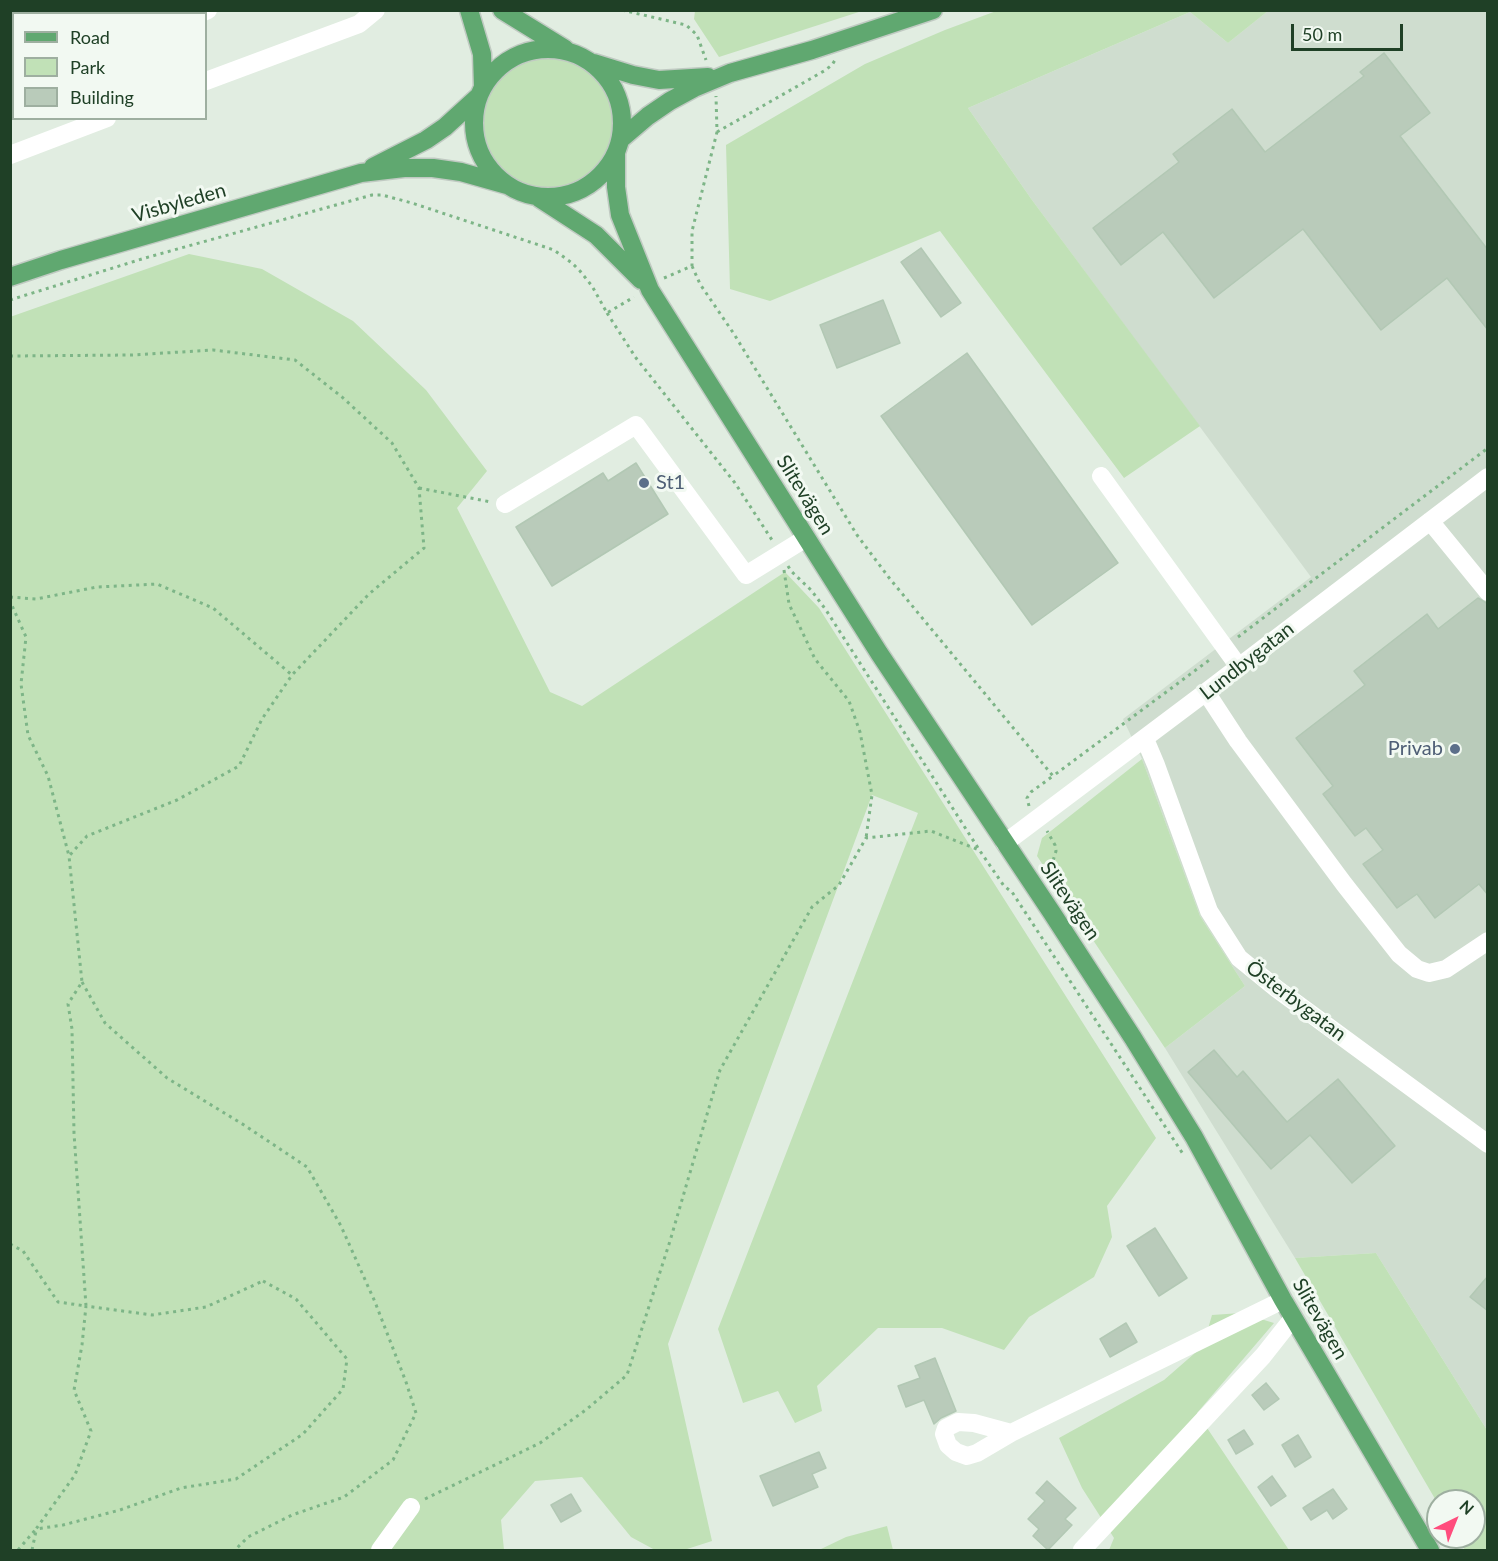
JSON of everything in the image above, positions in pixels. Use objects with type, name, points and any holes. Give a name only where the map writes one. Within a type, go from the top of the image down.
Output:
[{"type":"main road","points":[[469,10],[482,54],[482,91],[474,120],[477,145],[489,167],[507,185],[522,192],[537,197],[561,196],[584,188],[603,174],[618,146],[623,123],[619,100],[608,79],[591,62]]},
{"type":"main road","points":[[502,10],[569,52],[591,62],[633,75],[659,80],[690,79],[730,73],[933,10]]},
{"type":"main road","points":[[482,91],[499,68],[520,55],[544,49],[569,52]]},
{"type":"main road","points":[[618,146],[670,101],[730,73]]},
{"type":"main road","name":"Visbyleden","points":[[361,173],[426,140],[454,120],[482,91]]},
{"type":"main road","name":"Slitevägen","points":[[618,146],[616,187],[620,215],[649,288],[806,538],[1052,913],[1188,1127],[1293,1318],[1430,1551]]},
{"type":"main road","name":"Visbyleden","points":[[10,277],[61,260],[361,173],[404,168],[433,168],[461,172],[507,185]]},
{"type":"main road","name":"Slitevägen","points":[[537,197],[596,235],[649,288]]},
{"type":"street","points":[[207,81],[359,24],[376,10]]},
{"type":"street","points":[[10,155],[101,120]]},
{"type":"street","points":[[505,504],[636,425],[746,575],[782,555],[806,538]]},
{"type":"street","points":[[1101,476],[1239,667]]},
{"type":"street","name":"Lundbygatan","points":[[1005,843],[1488,477]]},
{"type":"street","points":[[1430,521],[1488,591]]},
{"type":"street","points":[[1206,692],[1238,741],[1399,954],[1418,969],[1429,973],[1446,969],[1488,941]]},
{"type":"street","name":"Österbygatan","points":[[1145,739],[1209,911],[1239,958],[1277,989],[1488,1144]]},
{"type":"street","points":[[1011,1433],[1283,1300]]},
{"type":"street","points":[[1082,1551],[1153,1471],[1263,1356],[1293,1318]]},
{"type":"street","points":[[380,1551],[411,1507]]},
{"type":"path","points":[[622,10],[686,25],[697,35],[706,60]]},
{"type":"path","points":[[717,132],[832,65],[838,41]]},
{"type":"path","points":[[716,94],[717,132],[692,231],[692,266],[703,289],[734,334],[857,535],[904,596],[1053,776],[1488,448]]},
{"type":"path","points":[[10,300],[145,258],[360,196],[382,195],[412,203],[554,250],[572,263],[592,286],[636,358],[735,483],[791,571],[811,590],[826,610],[980,851],[1004,886],[1012,892],[1188,1162]]},
{"type":"path","points":[[607,313],[692,266]]},
{"type":"path","points":[[10,356],[213,350],[295,360],[342,397],[392,443],[419,488],[424,548],[369,594],[292,675],[262,719],[240,766],[177,800],[87,836],[69,856]]},
{"type":"path","points":[[419,488],[505,504]]},
{"type":"path","points":[[411,1507],[540,1443],[587,1409],[627,1375],[670,1241],[720,1070],[812,907],[839,885],[866,838],[872,795],[860,732],[849,701],[815,659],[789,604],[782,555]]},
{"type":"path","points":[[10,597],[36,599],[97,587],[158,584],[213,608],[292,675]]},
{"type":"path","points":[[10,602],[26,637],[21,684],[28,735],[48,776],[69,856],[82,982],[105,1023],[167,1078],[307,1167],[341,1226],[370,1291],[416,1413],[393,1460],[344,1497],[292,1515],[249,1537],[235,1551]]},
{"type":"path","points":[[866,838],[931,831],[980,851]]},
{"type":"path","points":[[18,1551],[75,1475],[91,1431],[74,1389],[86,1306],[74,1133],[72,1029],[68,1004],[82,982]]},
{"type":"path","points":[[10,1244],[23,1251],[58,1302],[152,1315],[206,1307],[263,1281],[296,1299],[346,1359],[343,1389],[303,1434],[236,1479],[181,1488],[120,1510],[63,1525],[36,1529]]},
{"type":"path","points":[[33,1551],[36,1529]]},
{"type":"shaded area","points":[[1268,11],[1487,11],[1487,1430],[1376,1253],[1295,1258],[1165,1048],[1245,986],[1200,916],[1142,759],[1123,719],[1311,577],[1032,200],[968,108],[1190,12],[1228,43]]},
{"type":"green space","points":[[695,10],[862,11],[719,57],[694,19]]},
{"type":"green space","points":[[999,10],[1268,11],[1228,43],[1190,12],[968,108],[1032,200],[1200,426],[1124,478],[940,231],[770,301],[730,289],[726,145],[865,64]]},
{"type":"green space","points":[[549,56],[574,61],[595,76],[610,97],[615,122],[610,147],[595,168],[574,183],[549,188],[524,183],[503,168],[488,147],[483,122],[488,97],[503,76],[524,61]]},
{"type":"green space","points":[[189,254],[262,269],[353,321],[426,390],[487,471],[457,508],[550,692],[582,706],[785,572],[819,608],[1156,1138],[1107,1206],[1112,1237],[1094,1277],[1029,1317],[1004,1350],[942,1328],[878,1328],[817,1386],[822,1411],[795,1423],[778,1391],[743,1403],[718,1329],[918,813],[872,795],[668,1344],[712,1541],[684,1550],[655,1550],[631,1537],[582,1477],[535,1481],[501,1520],[504,1550],[11,1550],[10,317]]},
{"type":"green space","points":[[1142,759],[1200,916],[1245,986],[1165,1048],[1037,856],[1042,838]]},
{"type":"green space","points":[[1376,1253],[1487,1430],[1487,1550],[1464,1549],[1486,1549],[1486,1489],[1429,1489],[1295,1258]]},
{"type":"green space","points":[[1241,1313],[1274,1323],[1197,1413],[1289,1550],[1109,1550],[1114,1538],[1082,1488],[1059,1438],[1164,1380],[1203,1346],[1212,1315]]},
{"type":"green space","points":[[887,1526],[893,1550],[819,1550],[846,1537]]},
{"type":"building","points":[[1384,53],[1430,113],[1400,136],[1488,250],[1488,330],[1447,278],[1381,330],[1303,229],[1214,298],[1163,232],[1121,265],[1093,228],[1179,162],[1173,154],[1232,109],[1265,152],[1364,76],[1360,72]]},
{"type":"building","points":[[921,248],[961,303],[941,317],[901,262]]},
{"type":"building","points":[[883,300],[900,343],[837,368],[820,325]]},
{"type":"building","points":[[967,353],[1118,563],[1032,625],[881,416]]},
{"type":"building","points":[[636,463],[668,514],[552,586],[516,527],[603,473],[608,481]]},
{"type":"building","points":[[1478,598],[1488,604],[1488,895],[1479,884],[1435,918],[1417,894],[1397,908],[1363,864],[1383,850],[1366,828],[1355,836],[1323,794],[1333,786],[1296,738],[1365,685],[1354,671],[1427,614],[1438,629]]},
{"type":"building","points":[[1214,1050],[1237,1077],[1243,1071],[1287,1122],[1338,1079],[1395,1146],[1352,1183],[1310,1135],[1271,1169],[1188,1072]]},
{"type":"building","points":[[1155,1228],[1187,1278],[1159,1296],[1127,1246]]},
{"type":"building","points":[[1488,1276],[1488,1311],[1470,1297]]},
{"type":"building","points":[[1126,1323],[1137,1342],[1110,1357],[1100,1339]]},
{"type":"building","points":[[935,1358],[956,1411],[934,1424],[924,1400],[906,1407],[898,1386],[920,1378],[915,1366]]},
{"type":"building","points":[[1266,1383],[1279,1399],[1264,1410],[1252,1395]]},
{"type":"building","points":[[1244,1430],[1253,1444],[1236,1454],[1228,1440]]},
{"type":"building","points":[[1298,1435],[1311,1457],[1295,1467],[1282,1445]]},
{"type":"building","points":[[819,1452],[826,1468],[812,1474],[818,1487],[773,1506],[760,1476]]},
{"type":"building","points":[[1272,1476],[1286,1496],[1271,1506],[1258,1487]]},
{"type":"building","points":[[1047,1481],[1076,1508],[1065,1519],[1072,1525],[1048,1550],[1033,1536],[1039,1529],[1028,1519],[1045,1501],[1036,1493]]},
{"type":"building","points":[[1333,1489],[1347,1509],[1333,1519],[1327,1510],[1311,1520],[1303,1508]]},
{"type":"building","points":[[571,1494],[581,1511],[561,1522],[551,1505]]},
{"type":"place","name":"St1","points":[[644,483]]},
{"type":"place","name":"Privab","points":[[1455,749]]}]
